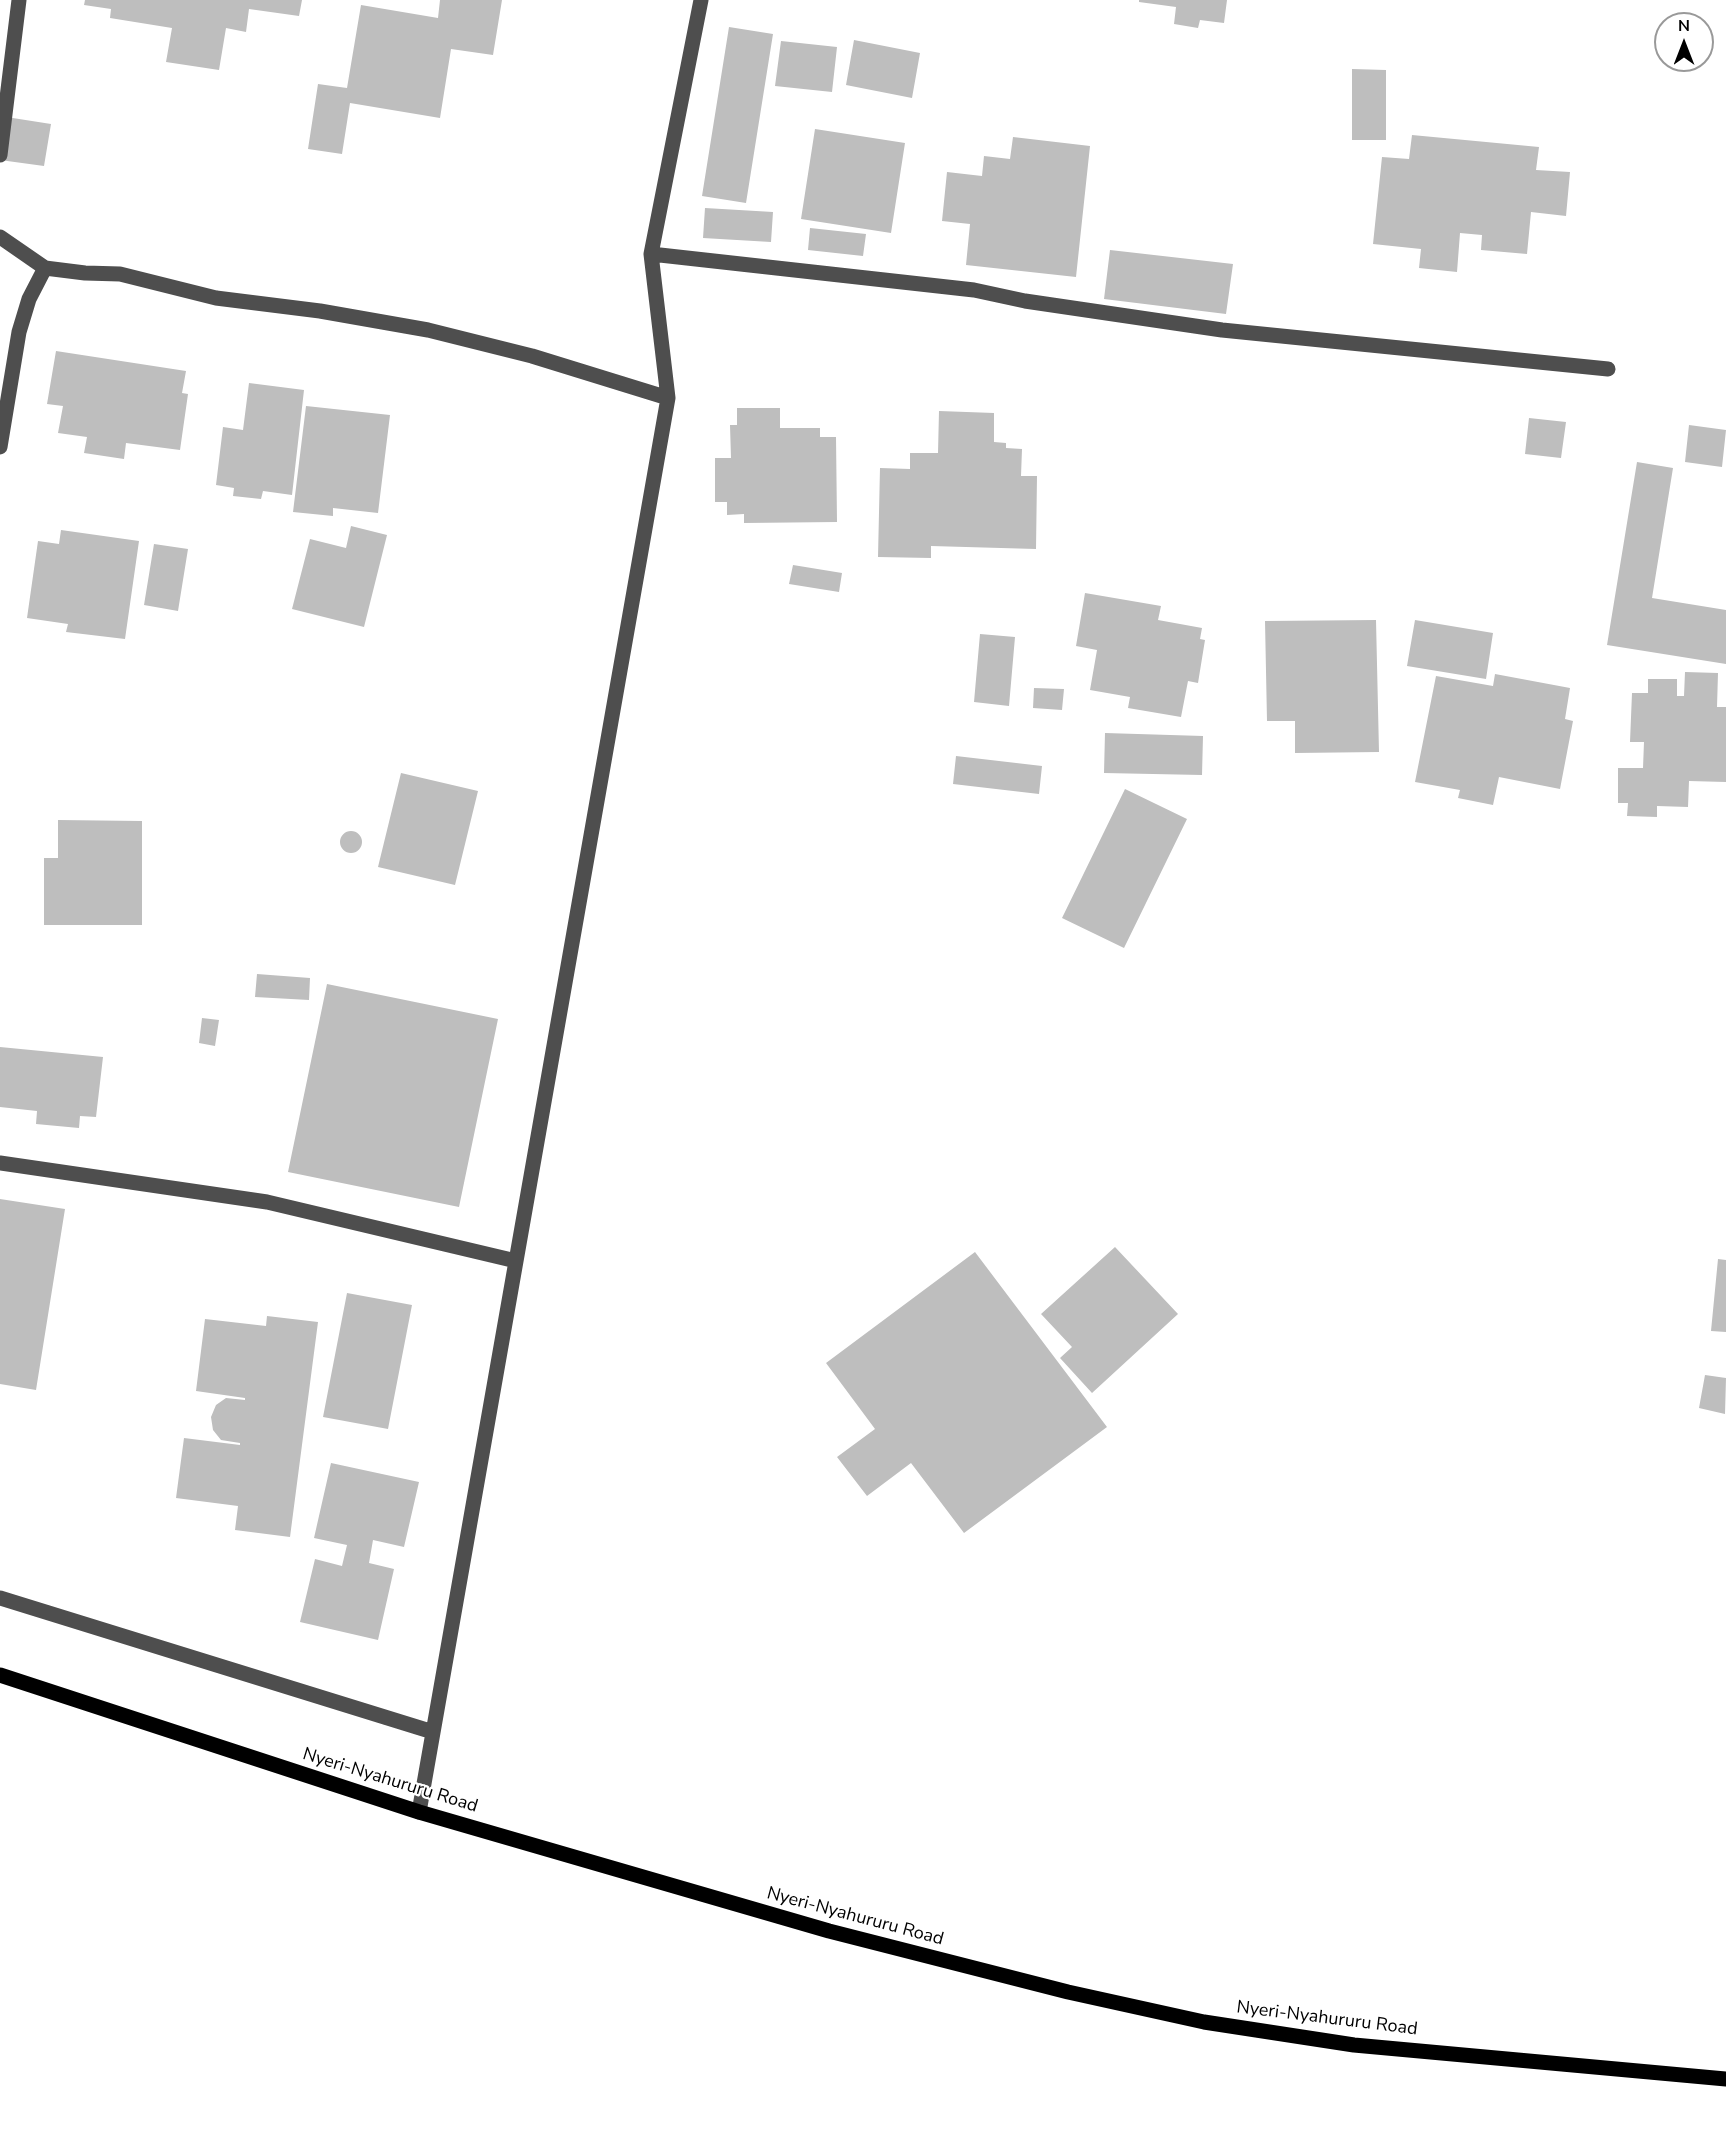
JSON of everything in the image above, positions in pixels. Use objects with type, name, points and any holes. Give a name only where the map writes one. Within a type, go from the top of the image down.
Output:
[{"type":"main road","name":"Nyeri-Nyahururu Road","points":[[0,1675],[419,1812],[829,1931],[1068,1992],[1204,2022],[1354,2045],[1726,2079]]},
{"type":"street","points":[[0,155],[19,0]]},
{"type":"street","points":[[419,1812],[668,398],[651,254],[701,0]]},
{"type":"street","points":[[0,237],[45,268],[120,274],[216,298],[320,311],[428,330],[532,356],[668,398]]},
{"type":"street","points":[[651,254],[974,290],[1025,301],[1222,330],[1608,369]]},
{"type":"street","points":[[0,447],[19,332],[29,299],[45,268]]},
{"type":"street","points":[[0,1163],[267,1202],[516,1261]]},
{"type":"street","points":[[0,1598],[433,1732]]},
{"type":"building","points":[[85,0],[302,0],[299,16],[249,9],[246,32],[226,28],[219,70],[166,62],[172,28],[110,18],[111,9],[84,5]]},
{"type":"building","points":[[440,0],[502,0],[493,55],[451,49],[440,118],[350,103],[342,154],[308,149],[318,84],[347,88],[361,5],[438,18]]},
{"type":"building","points":[[1139,0],[1227,0],[1224,23],[1200,20],[1198,28],[1174,24],[1176,7],[1139,2]]},
{"type":"building","points":[[729,27],[773,34],[746,203],[702,196]]},
{"type":"building","points":[[854,40],[920,53],[912,98],[846,85]]},
{"type":"building","points":[[781,41],[837,47],[832,92],[775,86]]},
{"type":"building","points":[[1352,69],[1386,70],[1386,140],[1352,140]]},
{"type":"building","points":[[0,116],[51,124],[44,166],[0,160]]},
{"type":"building","points":[[815,129],[905,143],[891,233],[801,219]]},
{"type":"building","points":[[1412,135],[1539,147],[1536,170],[1570,172],[1566,216],[1531,212],[1527,254],[1481,250],[1482,235],[1460,233],[1457,272],[1419,268],[1421,249],[1373,244],[1382,157],[1409,159]]},
{"type":"building","points":[[1013,137],[1090,146],[1076,277],[966,265],[970,224],[942,221],[947,172],[982,176],[984,156],[1010,159]]},
{"type":"building","points":[[705,208],[773,212],[771,242],[703,238]]},
{"type":"building","points":[[810,228],[866,234],[863,256],[808,250]]},
{"type":"building","points":[[1110,250],[1233,264],[1226,314],[1104,299]]},
{"type":"building","points":[[56,351],[186,371],[182,393],[188,394],[180,450],[126,443],[124,459],[84,453],[87,437],[58,433],[63,406],[47,404]]},
{"type":"building","points":[[249,383],[304,390],[292,495],[263,491],[261,499],[233,496],[234,488],[216,485],[223,427],[243,430]]},
{"type":"building","points":[[306,406],[390,415],[378,513],[333,508],[333,516],[293,512]]},
{"type":"building","points":[[737,408],[780,408],[780,428],[820,428],[820,437],[836,437],[837,522],[744,523],[744,514],[727,515],[727,502],[715,502],[715,458],[731,458],[730,425],[737,425]]},
{"type":"building","points":[[939,411],[994,413],[994,442],[1006,443],[1006,448],[1022,449],[1021,476],[1037,476],[1036,549],[931,546],[931,558],[878,557],[880,468],[910,469],[910,453],[938,453]]},
{"type":"building","points":[[1529,418],[1566,422],[1561,458],[1525,454]]},
{"type":"building","points":[[1689,425],[1726,430],[1722,467],[1685,462]]},
{"type":"building","points":[[1637,462],[1673,468],[1652,598],[1726,610],[1726,664],[1607,645]]},
{"type":"building","points":[[351,526],[387,535],[364,627],[292,609],[310,539],[346,548]]},
{"type":"building","points":[[61,530],[139,541],[125,639],[66,632],[68,624],[27,618],[38,541],[59,544]]},
{"type":"building","points":[[154,544],[188,549],[178,611],[144,605]]},
{"type":"building","points":[[793,565],[842,573],[839,592],[789,584]]},
{"type":"building","points":[[1085,593],[1161,606],[1158,620],[1202,628],[1200,639],[1205,640],[1198,683],[1188,681],[1181,717],[1128,708],[1130,697],[1090,690],[1097,650],[1076,646]]},
{"type":"building","points":[[1376,620],[1379,752],[1295,753],[1295,721],[1267,721],[1265,621]]},
{"type":"building","points":[[1415,620],[1493,633],[1486,679],[1407,666]]},
{"type":"building","points":[[980,634],[1015,637],[1009,706],[974,702]]},
{"type":"building","points":[[1685,672],[1718,673],[1717,707],[1726,707],[1726,782],[1689,781],[1688,807],[1657,806],[1657,817],[1627,816],[1628,803],[1618,803],[1618,768],[1643,768],[1644,742],[1630,742],[1632,693],[1648,693],[1648,679],[1677,679],[1677,696],[1684,696]]},
{"type":"building","points":[[1495,674],[1570,688],[1565,719],[1573,721],[1560,789],[1499,777],[1493,805],[1458,798],[1460,790],[1415,782],[1436,676],[1493,686]]},
{"type":"building","points":[[1034,688],[1064,689],[1062,710],[1033,708]]},
{"type":"building","points":[[1105,733],[1203,736],[1202,775],[1104,773]]},
{"type":"building","points":[[956,756],[1042,766],[1039,794],[953,784]]},
{"type":"building","points":[[401,773],[478,791],[455,885],[378,867]]},
{"type":"building","points":[[1125,789],[1187,819],[1124,948],[1062,918]]},
{"type":"building","points":[[58,820],[142,821],[142,925],[44,925],[44,858],[58,858]]},
{"type":"building","points":[[351,831],[359,834],[362,842],[359,850],[351,853],[343,850],[340,842],[343,834]]},
{"type":"building","points":[[257,974],[310,978],[309,1000],[255,997]]},
{"type":"building","points":[[327,984],[498,1019],[459,1207],[288,1172]]},
{"type":"building","points":[[202,1018],[219,1020],[215,1046],[199,1043]]},
{"type":"building","points":[[0,1047],[103,1057],[96,1117],[80,1116],[79,1128],[36,1124],[37,1111],[0,1107]]},
{"type":"building","points":[[0,1199],[65,1209],[36,1390],[0,1384]]},
{"type":"building","points":[[1115,1247],[1178,1314],[1092,1393],[1060,1358],[1072,1347],[1041,1314]]},
{"type":"building","points":[[975,1252],[1107,1427],[964,1533],[911,1463],[867,1496],[837,1457],[875,1429],[826,1363]]},
{"type":"building","points":[[1718,1259],[1726,1260],[1726,1332],[1711,1331]]},
{"type":"building","points":[[347,1293],[412,1305],[388,1429],[323,1417]]},
{"type":"building","points":[[267,1316],[318,1322],[290,1537],[235,1530],[238,1506],[176,1498],[184,1438],[240,1445],[240,1443],[221,1440],[213,1430],[211,1417],[216,1405],[226,1398],[245,1400],[245,1398],[196,1391],[205,1319],[266,1326]]},
{"type":"building","points":[[1705,1375],[1726,1378],[1725,1414],[1699,1408]]},
{"type":"building","points":[[331,1463],[419,1482],[404,1547],[373,1540],[369,1563],[394,1569],[378,1640],[300,1622],[315,1559],[342,1566],[347,1545],[314,1538]]}]
